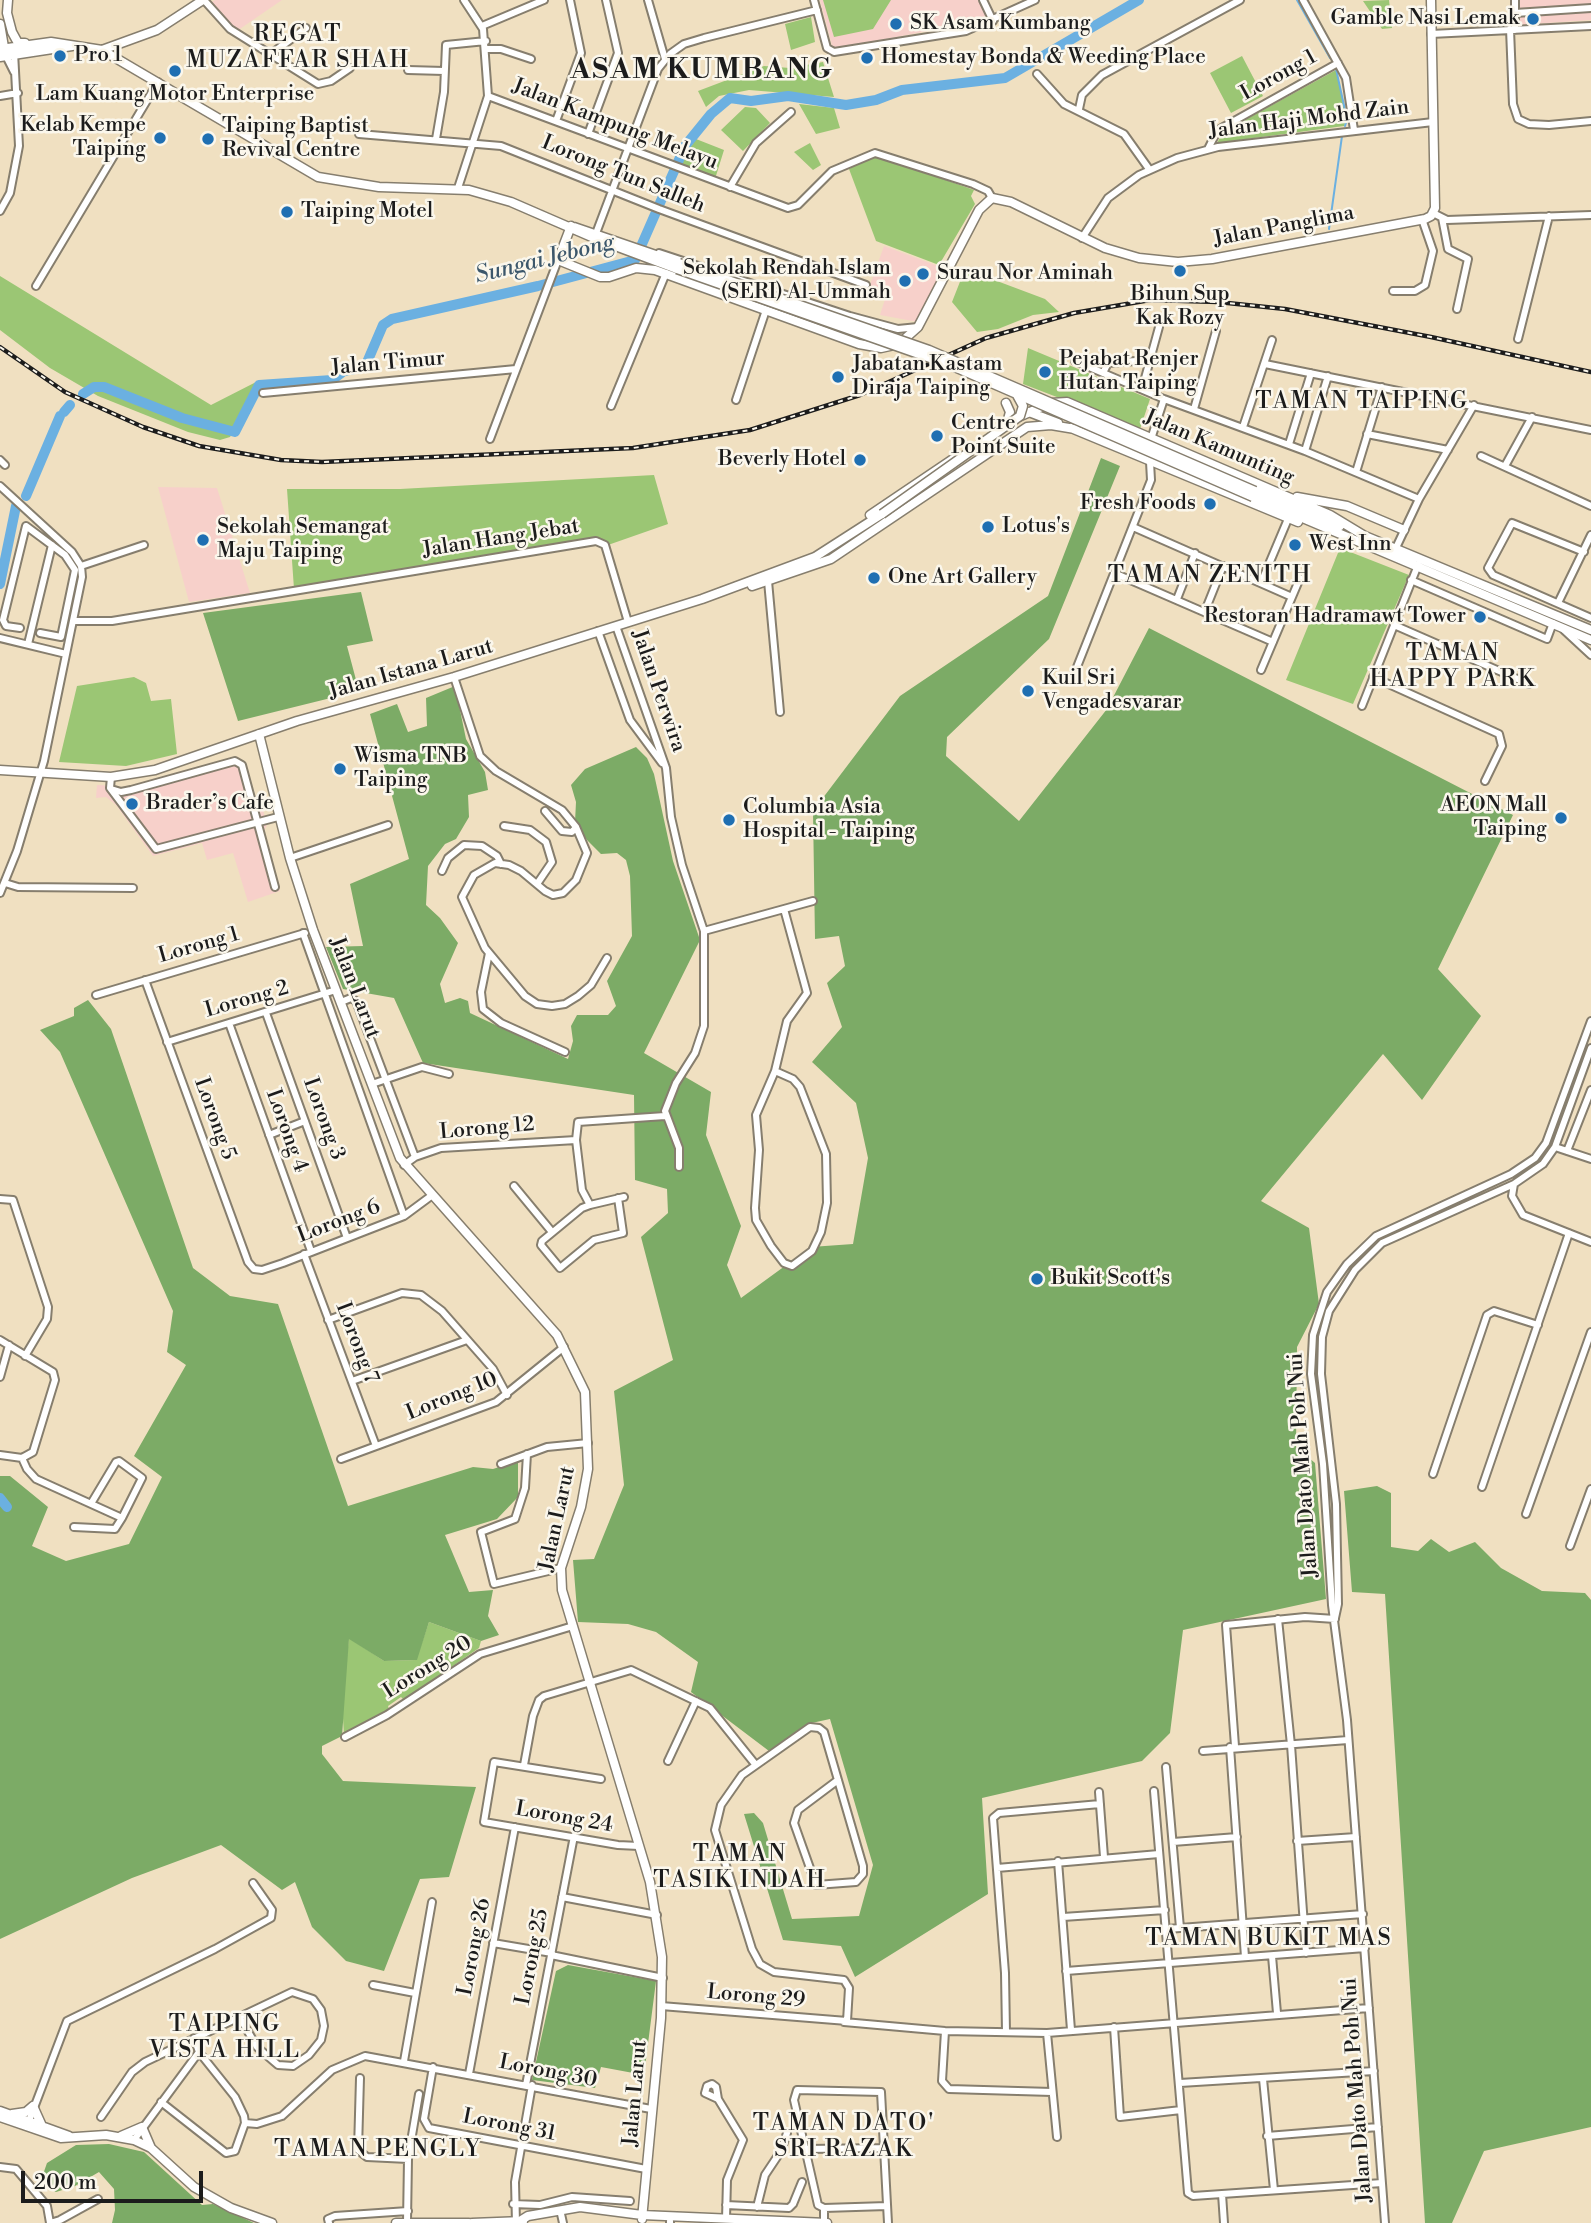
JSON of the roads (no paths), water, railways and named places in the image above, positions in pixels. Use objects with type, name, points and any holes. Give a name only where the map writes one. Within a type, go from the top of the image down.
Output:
[{"type":"main road","name":"Jalan Haji Mohd Zain","points":[[1432,0],[1433,213]]},
{"type":"main road","points":[[102,50],[157,30],[202,1]]},
{"type":"main road","points":[[7,6],[18,43],[37,45]]},
{"type":"main road","points":[[0,24],[6,55]]},
{"type":"main road","points":[[6,55],[51,42],[102,50],[318,177],[379,187],[458,188],[497,197],[678,266]]},
{"type":"main road","points":[[6,55],[74,46]]},
{"type":"main road","points":[[571,226],[558,260],[580,269],[609,278],[640,267],[873,347],[900,344],[918,327],[979,210],[992,198]]},
{"type":"main road","name":"Jalan Panglima","points":[[992,198],[1011,202],[1082,237],[1131,256],[1178,262],[1212,259],[1422,219],[1433,213]]},
{"type":"main road","name":"Jalan Kamunting","points":[[678,266],[963,364],[1254,494],[1313,525]]},
{"type":"main road","name":"Jalan Kamunting","points":[[678,266],[950,365],[1254,494],[1368,538]]},
{"type":"main road","name":"Jalan Istana Larut","points":[[0,770],[111,777],[179,762],[259,734],[617,626],[805,562],[882,514],[1020,416],[1023,406],[1015,392]]},
{"type":"main road","points":[[1028,412],[1051,402],[1050,414],[1075,429]]},
{"type":"main road","name":"Jalan Kamunting","points":[[1051,402],[1073,404],[1278,493],[1348,524],[1394,553],[1591,640]]},
{"type":"main road","points":[[1006,403],[1010,412],[1007,423]]},
{"type":"main road","points":[[1028,412],[1031,418],[1029,426],[1051,425],[1075,429]]},
{"type":"main road","points":[[1028,412],[1075,429]]},
{"type":"main road","name":"Jalan Istana Larut","points":[[831,545],[850,528],[1007,423],[1028,412]]},
{"type":"main road","name":"Jalan Istana Larut","points":[[702,598],[768,581],[831,559],[1029,426]]},
{"type":"main road","name":"Jalan Kamunting","points":[[1075,429],[1289,519],[1394,553]]},
{"type":"main road","points":[[1278,493],[1347,506],[1404,530]]},
{"type":"main road","name":"Jalan Kamunting","points":[[1418,564],[1591,631]]},
{"type":"main road","name":"Jalan Larut","points":[[259,734],[278,817],[313,930],[404,1165],[547,1323],[564,1347],[584,1392],[588,1443],[586,1488],[561,1568],[562,1590],[657,1915],[663,1978],[642,2217]]},
{"type":"main road","name":"Jalan Istana Larut","points":[[90,774],[98,771],[130,774]]},
{"type":"main road","points":[[12,2114],[26,2112],[33,2106],[42,2126]]},
{"type":"main road","points":[[0,2111],[12,2114],[28,2125],[42,2126],[70,2137]]},
{"type":"main road","points":[[0,2117],[61,2138],[121,2137],[134,2140],[151,2148],[194,2187],[231,2208],[272,2223]]},
{"type":"main road","points":[[121,2137],[142,2127],[151,2148]]},
{"type":"main road","points":[[562,2218],[569,2208]]},
{"type":"main road","points":[[517,2222],[569,2208],[670,2222],[709,2219]]},
{"type":"main road","points":[[551,2211],[562,2218]]},
{"type":"main road","points":[[396,2223],[517,2222],[562,2218],[577,2211],[642,2217],[826,2223]]},
{"type":"street","points":[[458,188],[488,96],[486,41],[482,26],[464,0]]},
{"type":"street","points":[[482,26],[544,0]]},
{"type":"street","points":[[556,121],[580,53],[570,0]]},
{"type":"street","points":[[588,134],[618,52],[606,0]]},
{"type":"street","points":[[648,0],[665,59]]},
{"type":"street","points":[[814,0],[831,52],[966,32],[1035,0]]},
{"type":"street","points":[[983,0],[993,21]]},
{"type":"street","points":[[1079,109],[1082,95],[1102,75],[1240,0]]},
{"type":"street","points":[[1303,0],[1346,78],[1354,130]]},
{"type":"street","points":[[1515,0],[1512,29],[1513,104],[1518,119],[1529,124],[1549,125],[1591,121]]},
{"type":"street","points":[[202,1],[230,29],[318,84],[331,81],[350,68]]},
{"type":"street","points":[[1515,13],[1591,8]]},
{"type":"street","points":[[596,235],[665,59],[684,44],[817,10]]},
{"type":"street","points":[[1432,34],[1591,26]]},
{"type":"street","points":[[271,54],[306,28]]},
{"type":"street","points":[[436,139],[446,45],[486,41]]},
{"type":"street","points":[[486,50],[501,49],[531,59]]},
{"type":"street","points":[[0,211],[10,192],[17,163],[18,93],[14,72],[6,55]]},
{"type":"street","name":"Lorong 1","points":[[1208,149],[1217,131],[1338,63]]},
{"type":"street","points":[[408,71],[444,71]]},
{"type":"street","points":[[1037,74],[1053,94],[1125,134],[1149,169]]},
{"type":"street","points":[[36,286],[158,82]]},
{"type":"street","points":[[0,96],[18,93]]},
{"type":"street","name":"Jalan Kampung Melayu","points":[[488,96],[791,208],[798,205],[819,181],[858,159]]},
{"type":"street","name":"Jalan Kampung Melayu","points":[[730,187],[756,143],[791,112]]},
{"type":"street","name":"Jalan Haji Mohd Zain","points":[[1082,237],[1108,198],[1149,169],[1208,149],[1433,122]]},
{"type":"street","name":"Lorong Tun Salleh","points":[[359,134],[474,142],[516,151],[650,206],[866,285]]},
{"type":"street","name":"Jalan Panglima","points":[[858,159],[875,153],[889,155],[984,188],[992,198]]},
{"type":"street","points":[[1433,213],[1442,218],[1591,215]]},
{"type":"street","points":[[1518,339],[1549,216]]},
{"type":"street","points":[[1442,218],[1445,244],[1468,259],[1457,309]]},
{"type":"street","points":[[1393,291],[1415,291],[1424,285],[1433,251],[1422,219]]},
{"type":"street","points":[[648,254],[684,260],[850,316],[898,329],[918,327]]},
{"type":"street","points":[[490,439],[558,260]]},
{"type":"street","points":[[611,406],[666,274]]},
{"type":"street","points":[[736,400],[765,310]]},
{"type":"street","points":[[1142,389],[1159,327]]},
{"type":"street","points":[[1194,409],[1216,331]]},
{"type":"street","points":[[1243,427],[1272,340]]},
{"type":"street","points":[[1103,373],[1108,363],[1150,360]]},
{"type":"street","points":[[1074,361],[1164,399],[1305,450],[1419,499]]},
{"type":"street","points":[[1265,364],[1591,430]]},
{"type":"street","name":"Jalan Timur","points":[[262,393],[516,369]]},
{"type":"street","points":[[1289,444],[1311,373]]},
{"type":"street","points":[[1305,450],[1328,376]]},
{"type":"street","points":[[1356,472],[1382,387]]},
{"type":"street","points":[[1151,439],[1164,399]]},
{"type":"street","points":[[1394,553],[1419,499],[1474,405]]},
{"type":"street","points":[[1505,466],[1532,417]]},
{"type":"street","points":[[1367,434],[1448,450]]},
{"type":"street","points":[[1481,456],[1591,506]]},
{"type":"street","points":[[1073,677],[1151,480],[1153,468],[1149,460]]},
{"type":"street","points":[[1151,480],[1158,471],[1173,471]]},
{"type":"street","points":[[0,486],[72,552],[81,566],[81,589],[40,773],[0,893]]},
{"type":"street","points":[[1261,583],[1289,519]]},
{"type":"street","points":[[1584,552],[1512,523],[1488,563],[1493,575],[1591,618]]},
{"type":"street","points":[[20,628],[6,626],[3,620],[24,529],[29,526],[65,555],[76,575],[61,637],[40,634]]},
{"type":"street","points":[[1133,527],[1292,597]]},
{"type":"street","points":[[1558,603],[1591,535]]},
{"type":"street","name":"Jalan Hang Jebat","points":[[74,621],[112,621],[596,541],[605,545],[628,622]]},
{"type":"street","points":[[28,644],[52,545]]},
{"type":"street","points":[[81,566],[144,545]]},
{"type":"street","points":[[1177,599],[1195,553]]},
{"type":"street","points":[[1362,706],[1418,564]]},
{"type":"street","points":[[1205,611],[1223,566]]},
{"type":"street","points":[[1115,573],[1273,642]]},
{"type":"street","points":[[1261,670],[1300,578]]},
{"type":"street","points":[[1411,580],[1547,639],[1555,624],[1591,654]]},
{"type":"street","points":[[768,581],[780,712]]},
{"type":"street","points":[[1394,625],[1529,684]]},
{"type":"street","name":"Jalan Perwira","points":[[617,626],[666,768],[671,817],[682,865],[705,931],[704,1026],[695,1053],[673,1089],[665,1116]]},
{"type":"street","name":"Jalan Perwira","points":[[598,631],[629,720],[666,768]]},
{"type":"street","points":[[0,638],[66,654]]},
{"type":"street","points":[[454,677],[480,756],[485,762],[562,810],[576,827],[587,853],[576,880],[564,893],[553,895],[521,870],[501,864],[482,868],[466,886],[463,897],[489,953],[524,996],[537,1004],[552,1006],[565,1004],[591,985],[607,958]]},
{"type":"street","points":[[1373,677],[1499,734],[1502,746],[1485,781]]},
{"type":"street","points":[[111,789],[131,790],[235,761],[244,770],[275,887]]},
{"type":"street","points":[[111,777],[111,789],[156,849],[278,817]]},
{"type":"street","points":[[545,811],[562,831],[572,832],[576,827]]},
{"type":"street","points":[[290,858],[388,825]]},
{"type":"street","points":[[505,826],[530,830],[546,842],[552,862],[537,884]]},
{"type":"street","points":[[442,871],[448,858],[464,845],[482,846],[497,856],[501,864]]},
{"type":"street","points":[[5,883],[18,887],[133,888]]},
{"type":"street","points":[[705,931],[813,901]]},
{"type":"street","points":[[775,1071],[793,1079],[800,1087],[826,1154],[827,1203],[821,1232],[812,1251],[792,1266],[784,1263],[771,1246],[755,1214],[759,1150],[756,1115],[775,1071],[787,1021],[807,993],[783,909]]},
{"type":"street","name":"Lorong 1","points":[[96,995],[313,930]]},
{"type":"street","name":"Jalan Larut","points":[[303,933],[404,1216]]},
{"type":"street","points":[[489,953],[481,992],[483,1009],[501,1023],[565,1052]]},
{"type":"street","name":"Lorong 5","points":[[145,980],[248,1262],[254,1269]]},
{"type":"street","name":"Lorong 2","points":[[167,1042],[336,990]]},
{"type":"street","points":[[341,1002],[351,998],[356,1001],[415,1157]]},
{"type":"street","name":"Lorong 3","points":[[266,1013],[347,1238]]},
{"type":"street","name":"Jalan Dato Mah Poh Nui","points":[[1385,2223],[1348,1740],[1323,1464],[1311,1374],[1313,1335],[1320,1307],[1347,1264],[1376,1236],[1511,1174],[1526,1166],[1542,1149],[1591,1021]]},
{"type":"street","name":"Lorong 4","points":[[229,1023],[308,1252]]},
{"type":"street","name":"Jalan Dato Mah Poh Nui","points":[[1335,1619],[1338,1604],[1336,1504],[1321,1374],[1322,1337],[1329,1311],[1354,1270],[1382,1243],[1504,1189],[1543,1164],[1555,1147],[1591,1048]]},
{"type":"street","points":[[372,1084],[422,1067],[449,1074]]},
{"type":"street","points":[[1567,1151],[1590,1094]]},
{"type":"street","points":[[590,1205],[582,1190],[576,1140],[578,1122],[665,1116],[679,1148],[680,1167]]},
{"type":"street","points":[[269,1135],[305,1121]]},
{"type":"street","name":"Lorong 12","points":[[404,1165],[415,1157],[441,1148],[576,1140]]},
{"type":"street","points":[[1555,1147],[1591,1159]]},
{"type":"street","points":[[1542,1149],[1550,1154]]},
{"type":"street","points":[[1512,1196],[1514,1184]]},
{"type":"street","points":[[514,1186],[552,1232]]},
{"type":"street","points":[[1504,1189],[1512,1196],[1523,1215],[1591,1242]]},
{"type":"street","name":"Lorong 6","points":[[254,1269],[262,1270],[404,1216],[431,1196]]},
{"type":"street","points":[[621,1198],[624,1231],[594,1240],[562,1268],[541,1245],[552,1232],[590,1205],[621,1198]]},
{"type":"street","points":[[0,1199],[13,1200],[48,1307],[47,1319],[26,1356]]},
{"type":"street","points":[[1482,1487],[1569,1233]]},
{"type":"street","name":"Lorong 7","points":[[308,1252],[328,1320],[376,1446]]},
{"type":"street","points":[[328,1320],[402,1293],[412,1293],[430,1300],[493,1368],[508,1395]]},
{"type":"street","points":[[1433,1474],[1487,1315],[1494,1311],[1538,1325]]},
{"type":"street","points":[[1527,1514],[1591,1332]]},
{"type":"street","points":[[0,1340],[54,1376],[33,1452],[25,1457],[0,1455]]},
{"type":"street","points":[[352,1381],[467,1340]]},
{"type":"street","points":[[0,1377],[9,1345]]},
{"type":"street","name":"Lorong 10","points":[[341,1459],[508,1395],[564,1347]]},
{"type":"street","points":[[501,1464],[558,1444],[588,1443]]},
{"type":"street","points":[[527,1454],[525,1488],[515,1519],[481,1532],[494,1584],[561,1568]]},
{"type":"street","points":[[25,1457],[27,1469],[36,1479],[92,1502],[122,1518]]},
{"type":"street","points":[[74,1527],[115,1530],[143,1481],[119,1461],[112,1466],[92,1502]]},
{"type":"street","points":[[1570,1546],[1591,1489]]},
{"type":"street","points":[[1245,1956],[1224,1629],[1230,1622],[1305,1617],[1335,1619]]},
{"type":"street","points":[[1278,1619],[1291,1745],[1306,1953]]},
{"type":"street","name":"Lorong 20","points":[[345,1737],[387,1715],[480,1654],[573,1626]]},
{"type":"street","points":[[601,1779],[524,1765],[533,1716],[539,1700],[544,1696],[631,1670],[715,1712],[755,1764]]},
{"type":"street","points":[[668,1761],[696,1701]]},
{"type":"street","points":[[838,1780],[794,1815],[813,1881],[820,1886],[856,1882],[863,1874],[838,1780],[824,1732],[816,1727],[755,1764],[726,1795],[716,1817],[715,1830],[752,1949],[760,1964],[774,1972],[844,1980],[849,1988],[845,2022]]},
{"type":"street","points":[[1203,1751],[1348,1740]]},
{"type":"street","name":"Lorong 24","points":[[524,1765],[494,1762],[484,1822],[618,1845],[639,1846]]},
{"type":"street","points":[[1166,1767],[1181,1928]]},
{"type":"street","points":[[1154,1791],[1188,2193],[1193,2196],[1382,2183]]},
{"type":"street","points":[[1100,1792],[1104,1857]]},
{"type":"street","points":[[1006,2032],[1006,1982],[995,1815],[1100,1804]]},
{"type":"street","name":"Lorong 26","points":[[469,2074],[515,1827]]},
{"type":"street","name":"Lorong 25","points":[[517,2222],[513,2204],[529,2085],[574,1836]]},
{"type":"street","points":[[1173,1843],[1237,1837]]},
{"type":"street","points":[[1297,1841],[1356,1837]]},
{"type":"street","points":[[997,1868],[1160,1854]]},
{"type":"street","points":[[1058,1861],[1071,2030]]},
{"type":"street","points":[[28,2125],[64,2026],[71,2018],[215,1949],[271,1918],[272,1910],[253,1884]]},
{"type":"street","points":[[562,1897],[657,1915]]},
{"type":"street","points":[[404,2061],[432,1902]]},
{"type":"street","points":[[1062,1917],[1164,1910]]},
{"type":"street","points":[[1167,1929],[1363,1914]]},
{"type":"street","points":[[493,1942],[663,1978]]},
{"type":"street","points":[[1066,1971],[1365,1948]]},
{"type":"street","points":[[1272,1956],[1277,2013]]},
{"type":"street","points":[[373,1986],[415,1993]]},
{"type":"street","points":[[101,2117],[132,2072],[145,2062],[292,1992],[313,1999],[321,2010],[324,2026],[321,2040],[309,2055],[293,2066],[278,2065],[257,2047],[240,2018]]},
{"type":"street","name":"Lorong 29","points":[[661,2006],[945,2031],[1047,2033],[1277,2013],[1369,2008]]},
{"type":"street","points":[[1114,2027],[1120,2117],[1181,2110]]},
{"type":"street","points":[[945,2031],[942,2081],[949,2089],[1052,2092]]},
{"type":"street","points":[[1047,2033],[1057,2137]]},
{"type":"street","points":[[161,2102],[226,2153],[235,2151],[245,2123],[235,2097],[199,2052],[194,2038]]},
{"type":"street","points":[[134,2140],[199,2052]]},
{"type":"street","name":"Lorong 30","points":[[245,2123],[257,2124],[282,2116],[332,2070],[357,2058],[404,2061],[651,2109]]},
{"type":"street","name":"Lorong 31","points":[[436,2068],[424,2119],[426,2126],[646,2169]]},
{"type":"street","points":[[1180,2083],[1374,2071]]},
{"type":"street","points":[[360,2078],[358,2150],[367,2157],[408,2159]]},
{"type":"street","points":[[1263,2079],[1274,2190]]},
{"type":"street","points":[[887,2206],[824,2208],[818,2205],[794,2100],[797,2090],[881,2092],[888,2223]]},
{"type":"street","points":[[409,2222],[408,2159],[419,2094]]},
{"type":"street","points":[[718,2099],[743,2140],[727,2180],[726,2219]]},
{"type":"street","points":[[1267,2136],[1378,2127]]},
{"type":"street","points":[[757,2207],[766,2172],[781,2151],[787,2133]]},
{"type":"street","points":[[806,2149],[885,2148]]},
{"type":"street","points":[[0,2167],[16,2169],[47,2206],[50,2223],[98,2199]]},
{"type":"street","points":[[726,2206],[792,2206],[802,2182]]},
{"type":"street","points":[[1222,2194],[1224,2223]]},
{"type":"street","points":[[513,2204],[540,2205],[579,2197],[630,2202]]},
{"type":"street","points":[[824,2208],[826,2223]]},
{"type":"street","points":[[329,2223],[328,2219],[335,2216],[408,2211]]},
{"type":"waterway","name":"Sungai Jebong","points":[[83,394],[94,387],[104,387],[182,418],[235,432],[259,385],[332,380],[344,371],[365,367],[383,325],[392,319],[538,286],[635,260],[685,146],[711,114],[730,98],[751,101],[788,96],[846,105],[876,100],[902,90],[1005,78],[1139,0]]},
{"type":"waterway","points":[[1297,0],[1330,58]]},
{"type":"waterway","points":[[1336,69],[1347,119],[1345,126]]},
{"type":"waterway","points":[[1329,229],[1342,136]]},
{"type":"waterway","name":"Sungai Jebong","points":[[64,412],[70,405]]},
{"type":"waterway","name":"Sungai Jebong","points":[[26,496],[60,416]]},
{"type":"waterway","name":"Sungai Jebong","points":[[0,584],[16,506]]},
{"type":"waterway","name":"Sungai Jebong","points":[[0,1498],[7,1507]]},
{"type":"railway","points":[[0,347],[65,392],[143,427],[199,446],[281,460],[322,462],[633,448],[750,430],[860,395],[986,338],[1074,313],[1150,300],[1218,302],[1285,309],[1591,372]]},
{"type":"place","name":"Gamble Nasi Lemak","points":[[1533,19]]},
{"type":"place","name":"SK Asam Kumbang","points":[[896,24]]},
{"type":"place","name":"Pro 1","points":[[60,56]]},
{"type":"place","name":"Homestay Bonda & Weeding Place","points":[[867,58]]},
{"type":"place","name":"Lam Kuang Motor Enterprise","points":[[175,71]]},
{"type":"place","name":"Kelab Kempe Taiping","points":[[160,138]]},
{"type":"place","name":"Taiping Baptist Revival Centre","points":[[208,139]]},
{"type":"place","name":"Taiping Motel","points":[[287,212]]},
{"type":"place","name":"Bihun Sup Kak Rozy","points":[[1180,271]]},
{"type":"place","name":"Surau Nor Aminah","points":[[923,274]]},
{"type":"place","name":"Sekolah Rendah Islam (SERI) Al-Ummah","points":[[905,281]]},
{"type":"place","name":"Pejabat Renjer Hutan Taiping","points":[[1045,372]]},
{"type":"place","name":"Jabatan Kastam Diraja Taiping","points":[[838,377]]},
{"type":"place","name":"Centre Point Suite","points":[[937,436]]},
{"type":"place","name":"Beverly Hotel","points":[[860,460]]},
{"type":"place","name":"Fresh Foods","points":[[1210,504]]},
{"type":"place","name":"Lotus's","points":[[988,527]]},
{"type":"place","name":"Sekolah Semangat Maju Taiping","points":[[203,540]]},
{"type":"place","name":"West Inn","points":[[1295,545]]},
{"type":"place","name":"One Art Gallery","points":[[874,578]]},
{"type":"place","name":"Restoran Hadramawt Tower","points":[[1480,617]]},
{"type":"place","name":"Kuil Sri Vengadesvarar","points":[[1028,691]]},
{"type":"place","name":"Wisma TNB Taiping","points":[[340,769]]},
{"type":"place","name":"Brader’s Cafe","points":[[132,804]]},
{"type":"place","name":"AEON Mall Taiping","points":[[1561,818]]},
{"type":"place","name":"Columbia Asia Hospital - Taiping","points":[[729,820]]},
{"type":"place","name":"Bukit Scott's","points":[[1037,1279]]},
{"type":"district","name":"REGAT MUZAFFAR SHAH","points":[[298,48]]},
{"type":"district","name":"ASAM KUMBANG","points":[[702,71]]},
{"type":"district","name":"TAMAN TAIPING","points":[[1362,402]]},
{"type":"district","name":"TAMAN ZENITH","points":[[1210,576]]},
{"type":"district","name":"TAMAN HAPPY PARK","points":[[1453,667]]},
{"type":"district","name":"TAMAN TASIK INDAH","points":[[740,1868]]},
{"type":"district","name":"TAMAN BUKIT MAS","points":[[1269,1939]]},
{"type":"district","name":"TAIPING VISTA HILL","points":[[225,2038]]},
{"type":"district","name":"TAMAN DATO' SRI RAZAK","points":[[844,2137]]},
{"type":"district","name":"TAMAN PENGLY","points":[[378,2150]]}]
